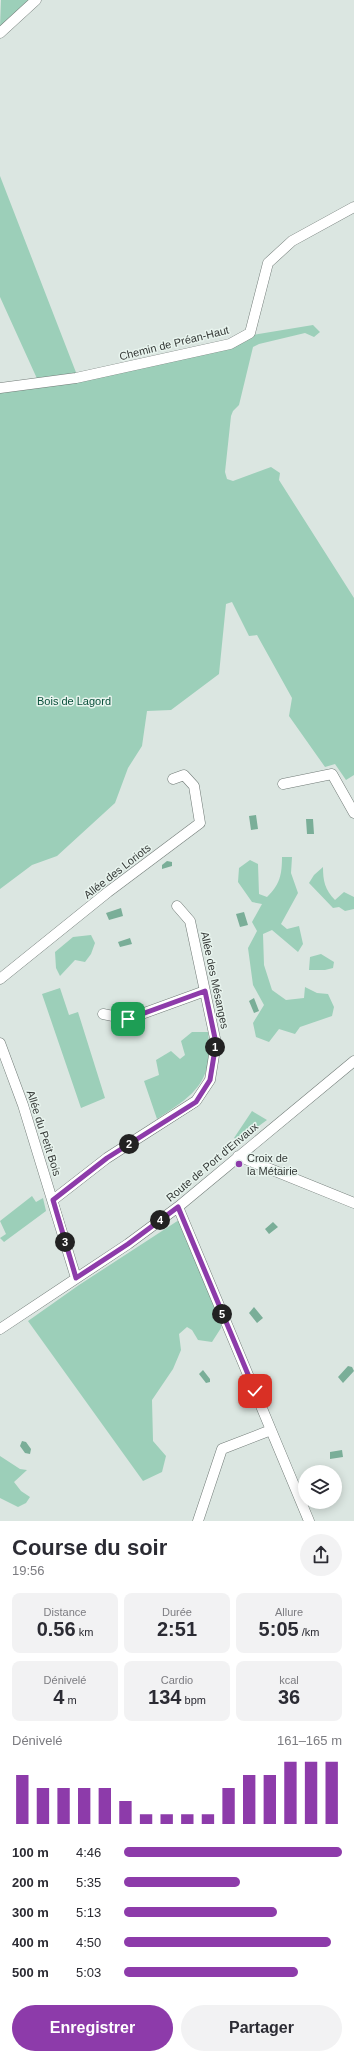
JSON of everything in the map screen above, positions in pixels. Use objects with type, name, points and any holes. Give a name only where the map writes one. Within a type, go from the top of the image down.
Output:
[{"type":"street","points":[[0,33],[36,0]]},
{"type":"street","name":"Chemin de Préan-Haut","points":[[0,388],[76,378],[230,344],[250,333],[268,263],[292,241],[354,207]]},
{"type":"street","points":[[283,784],[332,774],[354,813]]},
{"type":"street","name":"Allée des Loriots","points":[[0,979],[108,892],[200,823],[194,786],[184,775],[173,780]]},
{"type":"street","name":"Allée des Mésanges","points":[[53,1200],[107,1158],[196,1102],[210,1080],[216,1043],[190,921],[177,906]]},
{"type":"street","points":[[103,1014],[128,1019],[205,991]]},
{"type":"street","name":"Allée du Petit Bois","points":[[0,1043],[23,1105],[76,1278]]},
{"type":"street","name":"Route de Port d'Envaux","points":[[0,1329],[128,1244],[178,1207],[354,1061]]},
{"type":"street","points":[[238,1156],[354,1203]]},
{"type":"street","points":[[178,1207],[309,1521]]},
{"type":"street","points":[[198,1521],[222,1449],[271,1430]]},
{"type":"green space","points":[[1,0],[29,0],[0,27]]},
{"type":"green space","points":[[0,176],[77,375],[39,383],[0,297]]},
{"type":"green space","name":"Bois de Lagord","points":[[313,325],[320,332],[314,337],[305,333],[259,344],[253,347],[239,405],[233,411],[231,416],[225,472],[227,479],[233,481],[271,467],[280,473],[279,480],[354,598],[354,775],[346,780],[335,764],[325,767],[289,716],[292,698],[257,635],[249,636],[232,602],[226,604],[219,674],[171,710],[147,711],[142,746],[128,768],[115,803],[57,856],[32,865],[0,889],[0,392],[76,382],[246,341],[252,335]]},
{"type":"green space","points":[[282,857],[292,857],[291,873],[298,893],[281,924],[287,929],[299,926],[303,944],[298,952],[272,930],[263,934],[264,965],[272,990],[286,1000],[304,998],[305,987],[317,993],[328,994],[334,1007],[332,1016],[300,1027],[295,1034],[279,1029],[269,1042],[256,1037],[253,1023],[264,1005],[253,985],[248,948],[257,931],[252,922],[262,904],[252,902],[238,882],[239,868],[250,860],[258,864],[259,894],[267,897],[275,888],[279,879]]},
{"type":"green space","points":[[323,867],[323,877],[329,893],[335,900],[344,892],[354,897],[354,909],[345,911],[339,907],[333,908],[309,883],[314,875]]},
{"type":"green space","points":[[91,935],[95,943],[91,954],[85,962],[75,960],[60,976],[56,968],[55,952],[73,937]]},
{"type":"green space","points":[[321,954],[334,962],[333,968],[325,970],[309,970],[310,957]]},
{"type":"green space","points":[[60,988],[69,1015],[78,1012],[105,1098],[81,1108],[42,994]]},
{"type":"green space","points":[[192,1032],[208,1032],[209,1049],[205,1075],[191,1094],[157,1119],[144,1081],[159,1075],[156,1060],[171,1051],[180,1059],[185,1055],[181,1041]]},
{"type":"green space","points":[[252,1111],[267,1120],[238,1141],[234,1138]]},
{"type":"green space","points":[[32,1196],[36,1202],[43,1198],[46,1211],[4,1242],[0,1238],[6,1234],[0,1221]]},
{"type":"green space","points":[[182,1218],[223,1315],[221,1328],[212,1342],[198,1340],[192,1330],[187,1327],[179,1334],[181,1350],[173,1369],[152,1400],[153,1441],[166,1456],[162,1472],[143,1481],[28,1321],[79,1285]]},
{"type":"green space","points":[[0,1456],[20,1469],[27,1470],[14,1482],[21,1491],[30,1497],[26,1503],[18,1507],[0,1498]]},
{"type":"shaded area","points":[[256,815],[258,829],[251,830],[249,816]]},
{"type":"shaded area","points":[[306,819],[313,819],[314,834],[307,834]]},
{"type":"shaded area","points":[[167,861],[172,862],[172,866],[162,869],[162,865]]},
{"type":"shaded area","points":[[121,908],[123,916],[109,920],[106,913]]},
{"type":"shaded area","points":[[244,912],[248,925],[240,927],[236,914]]},
{"type":"shaded area","points":[[130,938],[132,944],[120,947],[118,942]]},
{"type":"shaded area","points":[[254,998],[259,1011],[254,1013],[249,1001]]},
{"type":"shaded area","points":[[273,1222],[278,1227],[269,1234],[265,1229]]},
{"type":"shaded area","points":[[254,1307],[263,1318],[257,1323],[249,1313]]},
{"type":"shaded area","points":[[348,1366],[352,1367],[354,1371],[343,1383],[338,1377]]},
{"type":"shaded area","points":[[203,1370],[210,1379],[210,1382],[206,1383],[199,1374]]},
{"type":"shaded area","points":[[22,1441],[26,1442],[31,1449],[30,1454],[25,1453],[20,1446]]},
{"type":"shaded area","points":[[342,1450],[343,1457],[330,1459],[330,1452]]},
{"type":"place","name":"Croix de la Métairie","points":[[239,1164]]},
{"type":"route","points":[[128,1019],[205,991],[216,1043],[214,1063],[210,1080],[196,1102],[107,1158],[53,1200],[76,1278],[128,1244],[178,1207],[255,1391]]}]
